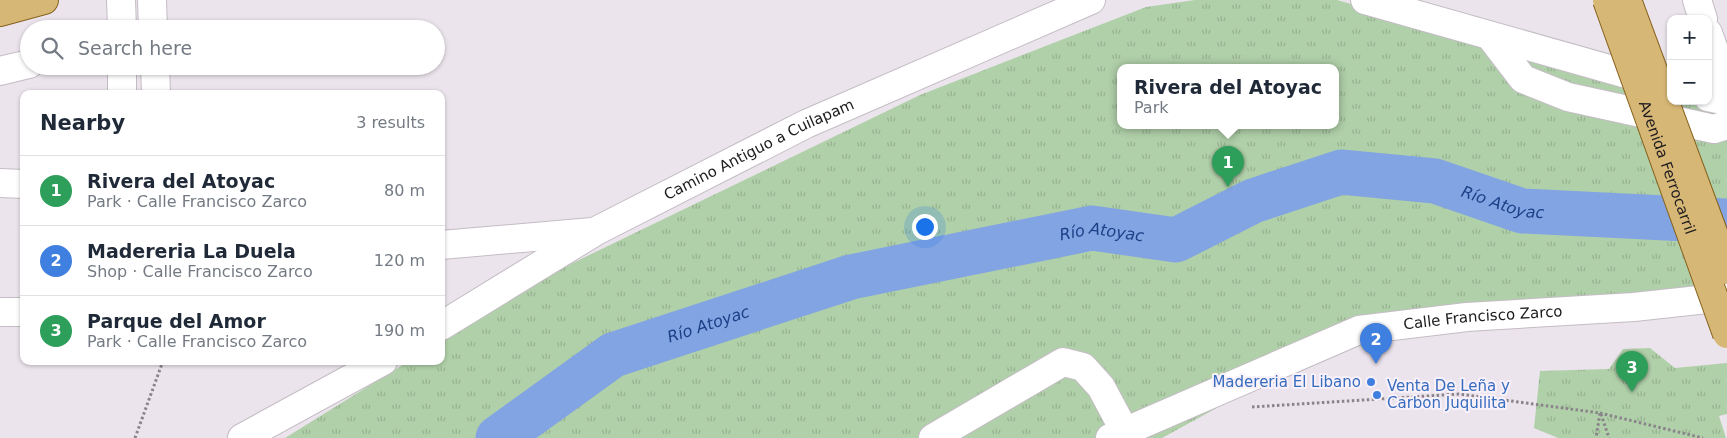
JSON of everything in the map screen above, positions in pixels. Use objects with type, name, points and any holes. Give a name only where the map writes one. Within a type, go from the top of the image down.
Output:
[{"type":"main road","points":[[0,12],[44,0]]},
{"type":"main road","name":"Avenida Ferrocarril","points":[[1607,0],[1727,334]]},
{"type":"main road","points":[[1627,0],[1727,270]]},
{"type":"street","points":[[121,0],[122,20]]},
{"type":"street","points":[[152,0],[153,20]]},
{"type":"street","name":"Camino Antiguo a Cuilapam","points":[[445,324],[596,231],[806,124],[1091,0]]},
{"type":"street","points":[[1365,0],[1667,85]]},
{"type":"street","points":[[1697,0],[1702,15]]},
{"type":"street","points":[[1490,36],[1523,79],[1568,97],[1714,129],[1727,125]]},
{"type":"street","points":[[1712,44],[1727,86]]},
{"type":"street","points":[[0,72],[20,66]]},
{"type":"street","points":[[122,75],[122,90]]},
{"type":"street","points":[[155,75],[156,90]]},
{"type":"street","points":[[1712,98],[1727,101]]},
{"type":"street","points":[[0,183],[20,184]]},
{"type":"street","points":[[445,245],[596,231]]},
{"type":"street","name":"Calle Francisco Zarco","points":[[1117,434],[1359,330],[1467,317],[1634,306],[1727,297]]},
{"type":"street","points":[[0,312],[20,312]]},
{"type":"street","points":[[933,438],[1063,362],[1083,367],[1101,387],[1117,434]]},
{"type":"street","points":[[242,438],[376,365]]},
{"type":"path","points":[[135,438],[162,365]]},
{"type":"path","points":[[1243,407],[1459,394],[1600,413],[1702,438]]},
{"type":"path","points":[[1596,438],[1600,413]]},
{"type":"path","points":[[1600,413],[1608,438]]},
{"type":"green space","points":[[1195,0],[1337,0],[1618,81],[1667,75],[1667,105],[1712,105],[1712,69],[1727,67],[1727,299],[1359,330],[1162,438],[285,438],[403,365],[445,365],[445,339],[550,274],[920,95],[1146,7]]},
{"type":"green space","points":[[1650,348],[1675,368],[1727,363],[1727,414],[1719,416],[1726,438],[1558,438],[1534,428],[1540,371],[1609,369],[1623,349]]},
{"type":"waterway","name":"Río Atoyac","points":[[498,438],[613,355],[851,277],[1092,228],[1176,240],[1253,201],[1341,172],[1435,181],[1522,211],[1727,221]]},
{"type":"place","name":"Rivera del Atoyac","points":[[1228,187]]},
{"type":"place","name":"Madereria La Duela","points":[[1376,364]]},
{"type":"place","name":"Madereria El Libano","points":[[1371,382]]},
{"type":"place","name":"Parque del Amor","points":[[1632,392]]},
{"type":"place","name":"Venta De Leña y Carbon Juquilita","points":[[1377,395]]}]
